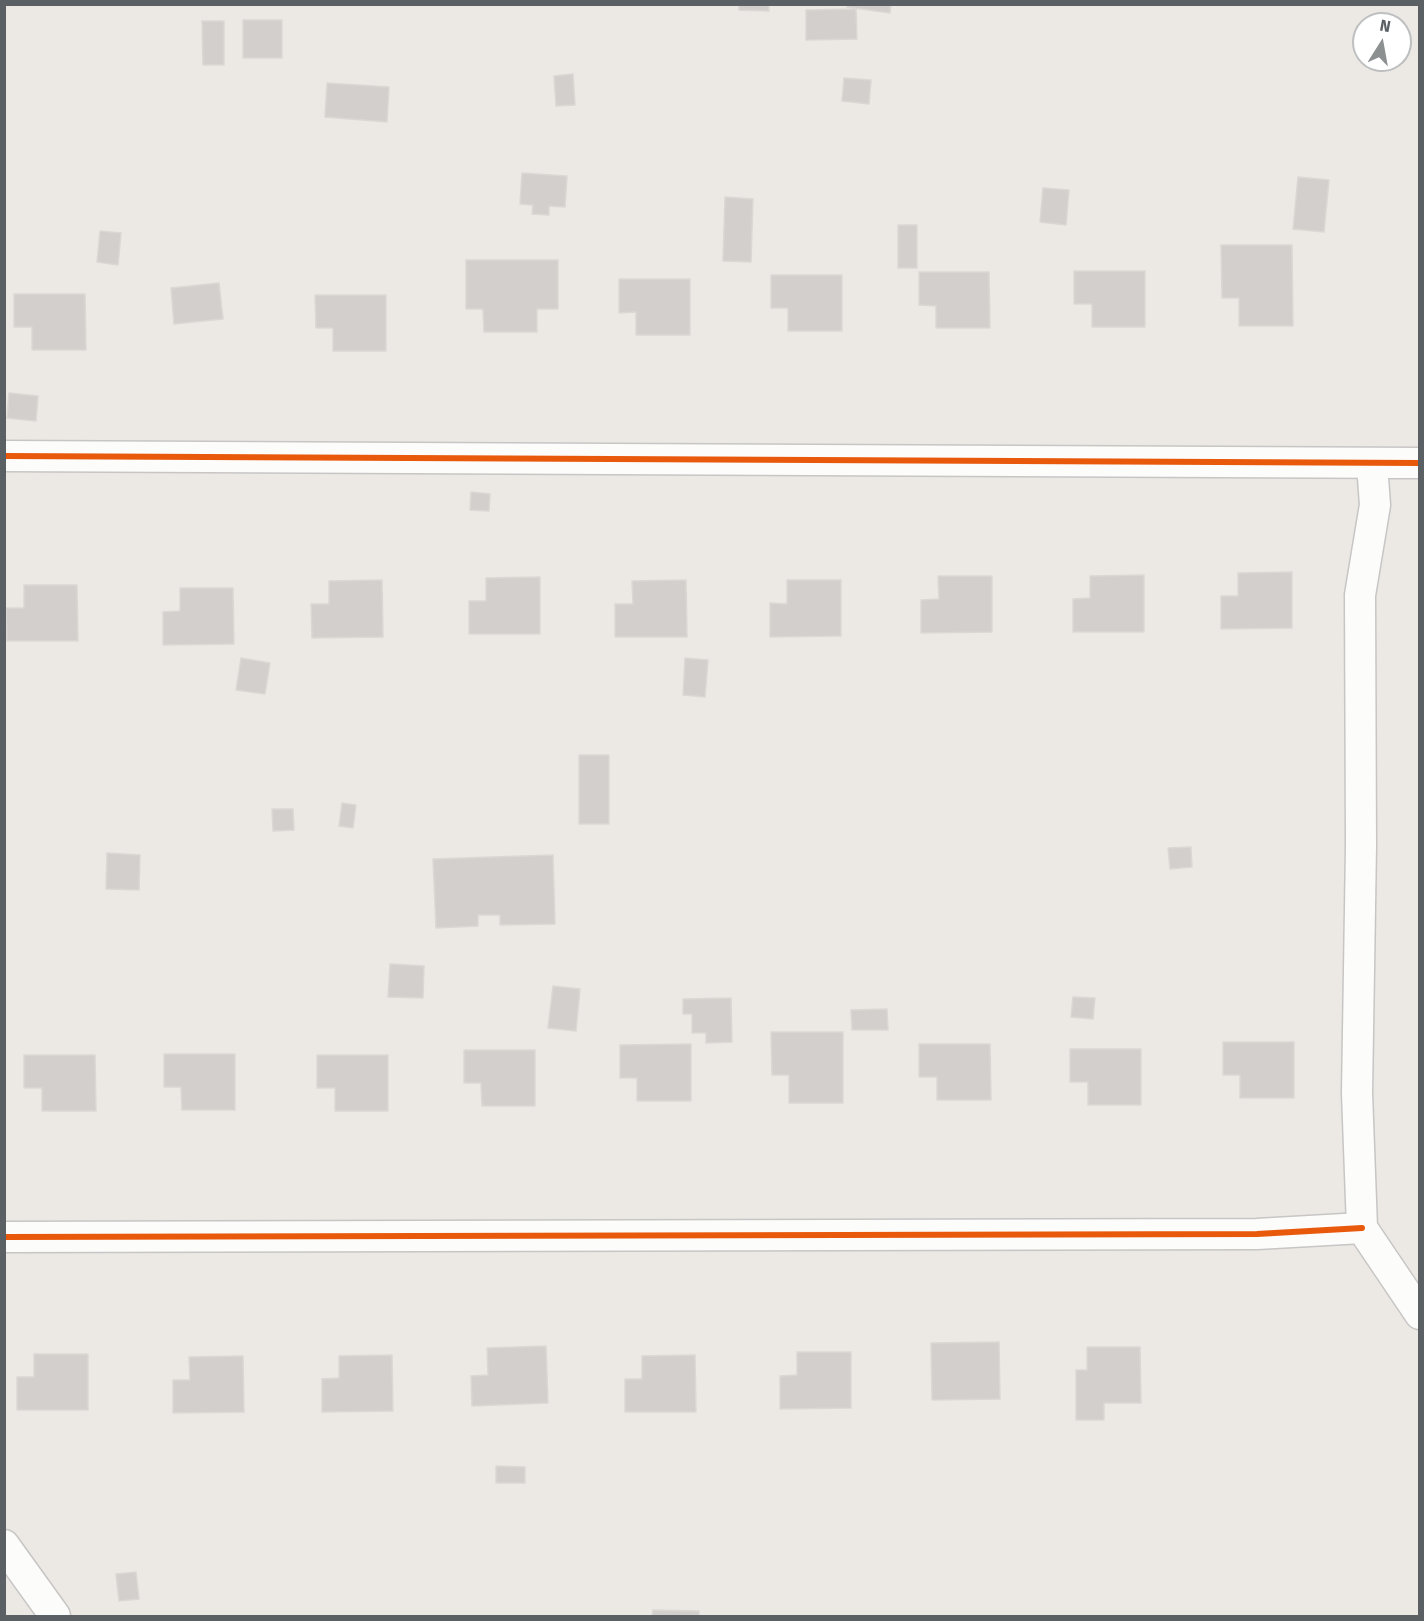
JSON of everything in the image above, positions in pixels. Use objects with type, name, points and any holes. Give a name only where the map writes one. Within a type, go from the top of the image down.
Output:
[{"type":"street","points":[[4,456],[1419,463]]},
{"type":"street","points":[[1372,464],[1375,505],[1360,595],[1361,846],[1357,1094],[1362,1228],[1419,1314]]},
{"type":"street","points":[[4,1237],[1245,1234],[1362,1228]]},
{"type":"street","points":[[4,1545],[55,1617]]},
{"type":"building","points":[[739,4],[769,4],[769,11],[739,10]]},
{"type":"building","points":[[848,4],[891,4],[890,13],[847,7]]},
{"type":"building","points":[[856,9],[857,39],[806,40],[806,10]]},
{"type":"building","points":[[243,20],[282,20],[282,58],[243,58]]},
{"type":"building","points":[[202,21],[224,21],[224,65],[203,65]]},
{"type":"building","points":[[573,74],[575,105],[556,106],[554,76]]},
{"type":"building","points":[[844,78],[871,80],[869,104],[842,101]]},
{"type":"building","points":[[327,83],[389,87],[387,122],[325,117]]},
{"type":"building","points":[[522,173],[567,176],[565,207],[549,206],[549,215],[532,214],[533,205],[520,204]]},
{"type":"building","points":[[1298,177],[1329,180],[1324,232],[1293,229]]},
{"type":"building","points":[[1043,188],[1069,190],[1066,225],[1040,222]]},
{"type":"building","points":[[725,197],[753,199],[751,262],[723,261]]},
{"type":"building","points":[[898,225],[917,225],[917,268],[898,268]]},
{"type":"building","points":[[100,231],[121,233],[118,265],[97,262]]},
{"type":"building","points":[[1221,245],[1292,245],[1293,326],[1239,326],[1239,298],[1222,298]]},
{"type":"building","points":[[466,260],[558,260],[558,309],[537,309],[537,332],[484,332],[483,309],[466,309]]},
{"type":"building","points":[[1074,271],[1145,271],[1145,327],[1092,327],[1092,304],[1074,304]]},
{"type":"building","points":[[919,272],[989,272],[990,328],[936,328],[936,306],[919,305]]},
{"type":"building","points":[[771,275],[842,275],[842,331],[788,331],[788,308],[771,308]]},
{"type":"building","points":[[619,279],[690,279],[690,335],[636,335],[636,312],[619,313]]},
{"type":"building","points":[[219,283],[223,319],[174,324],[171,288]]},
{"type":"building","points":[[14,294],[85,294],[86,350],[32,350],[32,327],[14,327]]},
{"type":"building","points":[[315,295],[386,295],[386,351],[333,351],[333,328],[316,328]]},
{"type":"building","points":[[9,393],[38,396],[36,421],[7,418]]},
{"type":"building","points":[[471,492],[490,494],[489,511],[470,510]]},
{"type":"building","points":[[1292,572],[1292,628],[1221,629],[1221,596],[1238,596],[1238,573]]},
{"type":"building","points":[[1144,575],[1144,632],[1073,632],[1073,599],[1090,598],[1090,576]]},
{"type":"building","points":[[938,576],[992,576],[992,632],[921,633],[921,600],[939,599]]},
{"type":"building","points":[[540,577],[540,634],[469,634],[469,601],[486,601],[486,578]]},
{"type":"building","points":[[382,580],[383,637],[312,638],[311,604],[329,604],[329,581]]},
{"type":"building","points":[[686,580],[687,637],[615,637],[615,604],[633,604],[632,581]]},
{"type":"building","points":[[787,580],[841,580],[841,636],[770,637],[770,603],[787,604]]},
{"type":"building","points":[[24,585],[77,585],[78,641],[7,641],[6,608],[24,608]]},
{"type":"building","points":[[180,588],[233,588],[234,644],[163,645],[163,612],[180,611]]},
{"type":"building","points":[[241,658],[270,663],[265,694],[236,690]]},
{"type":"building","points":[[685,658],[708,660],[705,697],[683,695]]},
{"type":"building","points":[[579,755],[609,755],[609,824],[579,824]]},
{"type":"building","points":[[342,803],[356,805],[353,828],[339,826]]},
{"type":"building","points":[[272,809],[293,809],[294,830],[273,831]]},
{"type":"building","points":[[1191,847],[1192,867],[1170,869],[1168,848]]},
{"type":"building","points":[[107,853],[140,855],[139,890],[106,889]]},
{"type":"building","points":[[553,855],[555,924],[500,925],[500,915],[478,915],[478,926],[436,928],[433,859]]},
{"type":"building","points":[[390,964],[424,966],[423,998],[388,997]]},
{"type":"building","points":[[553,986],[580,989],[576,1031],[548,1028]]},
{"type":"building","points":[[1073,997],[1095,998],[1093,1019],[1071,1017]]},
{"type":"building","points":[[731,998],[732,1042],[706,1043],[706,1033],[692,1033],[692,1014],[683,1014],[683,999]]},
{"type":"building","points":[[887,1009],[888,1030],[852,1030],[851,1010]]},
{"type":"building","points":[[771,1032],[843,1032],[843,1103],[789,1103],[789,1075],[772,1075]]},
{"type":"building","points":[[1223,1042],[1294,1042],[1294,1098],[1240,1098],[1240,1075],[1223,1075]]},
{"type":"building","points":[[691,1044],[691,1101],[637,1101],[637,1078],[620,1078],[620,1045]]},
{"type":"building","points":[[919,1044],[990,1044],[991,1100],[937,1100],[937,1077],[919,1077]]},
{"type":"building","points":[[1070,1049],[1141,1049],[1141,1105],[1088,1105],[1088,1082],[1070,1082]]},
{"type":"building","points":[[464,1050],[535,1050],[535,1106],[482,1106],[481,1083],[464,1083]]},
{"type":"building","points":[[164,1054],[235,1054],[235,1110],[182,1110],[181,1087],[164,1087]]},
{"type":"building","points":[[24,1055],[95,1055],[96,1111],[42,1111],[42,1088],[24,1088]]},
{"type":"building","points":[[317,1055],[388,1055],[388,1111],[335,1111],[335,1088],[317,1088]]},
{"type":"building","points":[[999,1342],[1000,1399],[932,1400],[931,1343]]},
{"type":"building","points":[[546,1346],[548,1403],[472,1406],[471,1376],[488,1375],[487,1348]]},
{"type":"building","points":[[1087,1347],[1140,1347],[1141,1403],[1104,1403],[1104,1420],[1076,1420],[1076,1370],[1087,1370]]},
{"type":"building","points":[[797,1352],[851,1352],[851,1408],[780,1409],[780,1376],[797,1375]]},
{"type":"building","points":[[34,1354],[88,1354],[88,1410],[17,1410],[17,1377],[34,1377]]},
{"type":"building","points":[[392,1355],[393,1411],[322,1412],[322,1379],[339,1378],[339,1356]]},
{"type":"building","points":[[695,1355],[696,1412],[625,1412],[625,1379],[642,1379],[642,1356]]},
{"type":"building","points":[[243,1356],[244,1412],[173,1413],[173,1380],[190,1380],[189,1357]]},
{"type":"building","points":[[496,1466],[525,1467],[525,1483],[496,1483]]},
{"type":"building","points":[[136,1572],[139,1599],[119,1601],[116,1574]]},
{"type":"building","points":[[653,1610],[699,1611],[699,1616],[652,1616]]},
{"type":"cycle path","points":[[4,456],[1420,463]]},
{"type":"cycle path","points":[[4,1237],[1257,1234],[1362,1228]]}]
